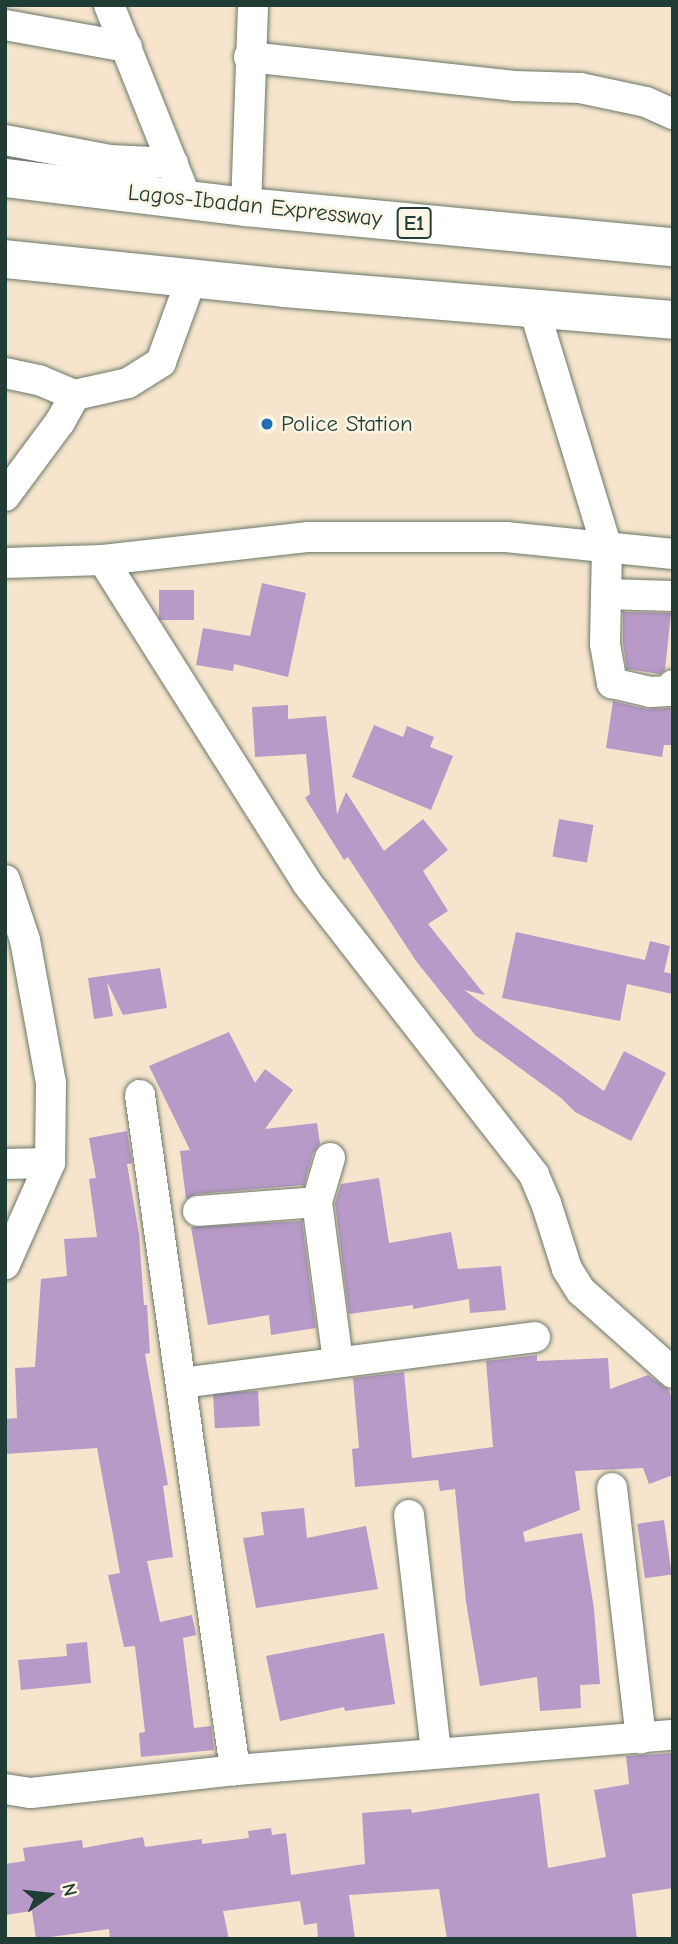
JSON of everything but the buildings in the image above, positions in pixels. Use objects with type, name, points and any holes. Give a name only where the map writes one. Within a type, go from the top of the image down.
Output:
[{"type":"highway","name":"Lagos-Ibadan Expressway","points":[[5,178],[246,207],[673,247]]},
{"type":"highway","points":[[5,259],[191,279],[673,320]]},
{"type":"street","points":[[110,5],[187,200]]},
{"type":"street","points":[[246,207],[249,57],[253,5]]},
{"type":"street","points":[[5,25],[127,47]]},
{"type":"street","points":[[249,57],[514,86],[580,88],[646,102],[673,114]]},
{"type":"street","points":[[5,140],[110,160],[173,163]]},
{"type":"street","points":[[5,373],[39,380],[75,395],[128,383],[160,362],[191,279]]},
{"type":"street","points":[[534,310],[607,548],[605,644],[612,683],[650,692],[668,691],[673,685]]},
{"type":"street","points":[[5,496],[60,422],[75,395]]},
{"type":"street","points":[[5,563],[103,560],[309,537],[506,537],[673,554]]},
{"type":"street","points":[[103,560],[307,883],[534,1175],[547,1203],[567,1269],[581,1291],[673,1373]]},
{"type":"street","points":[[606,594],[673,596]]},
{"type":"street","points":[[5,880],[25,940],[51,1083],[50,1163],[5,1264]]},
{"type":"street","points":[[140,1096],[235,1770]]},
{"type":"street","points":[[330,1158],[317,1202],[338,1361]]},
{"type":"street","points":[[5,1164],[50,1163]]},
{"type":"street","points":[[198,1211],[317,1202]]},
{"type":"street","points":[[182,1383],[535,1337]]},
{"type":"street","points":[[612,1488],[641,1738]]},
{"type":"street","points":[[409,1515],[436,1752]]},
{"type":"street","points":[[5,1789],[31,1793],[235,1770],[673,1735]]},
{"type":"place","name":"Police Station","points":[[267,424]]}]
